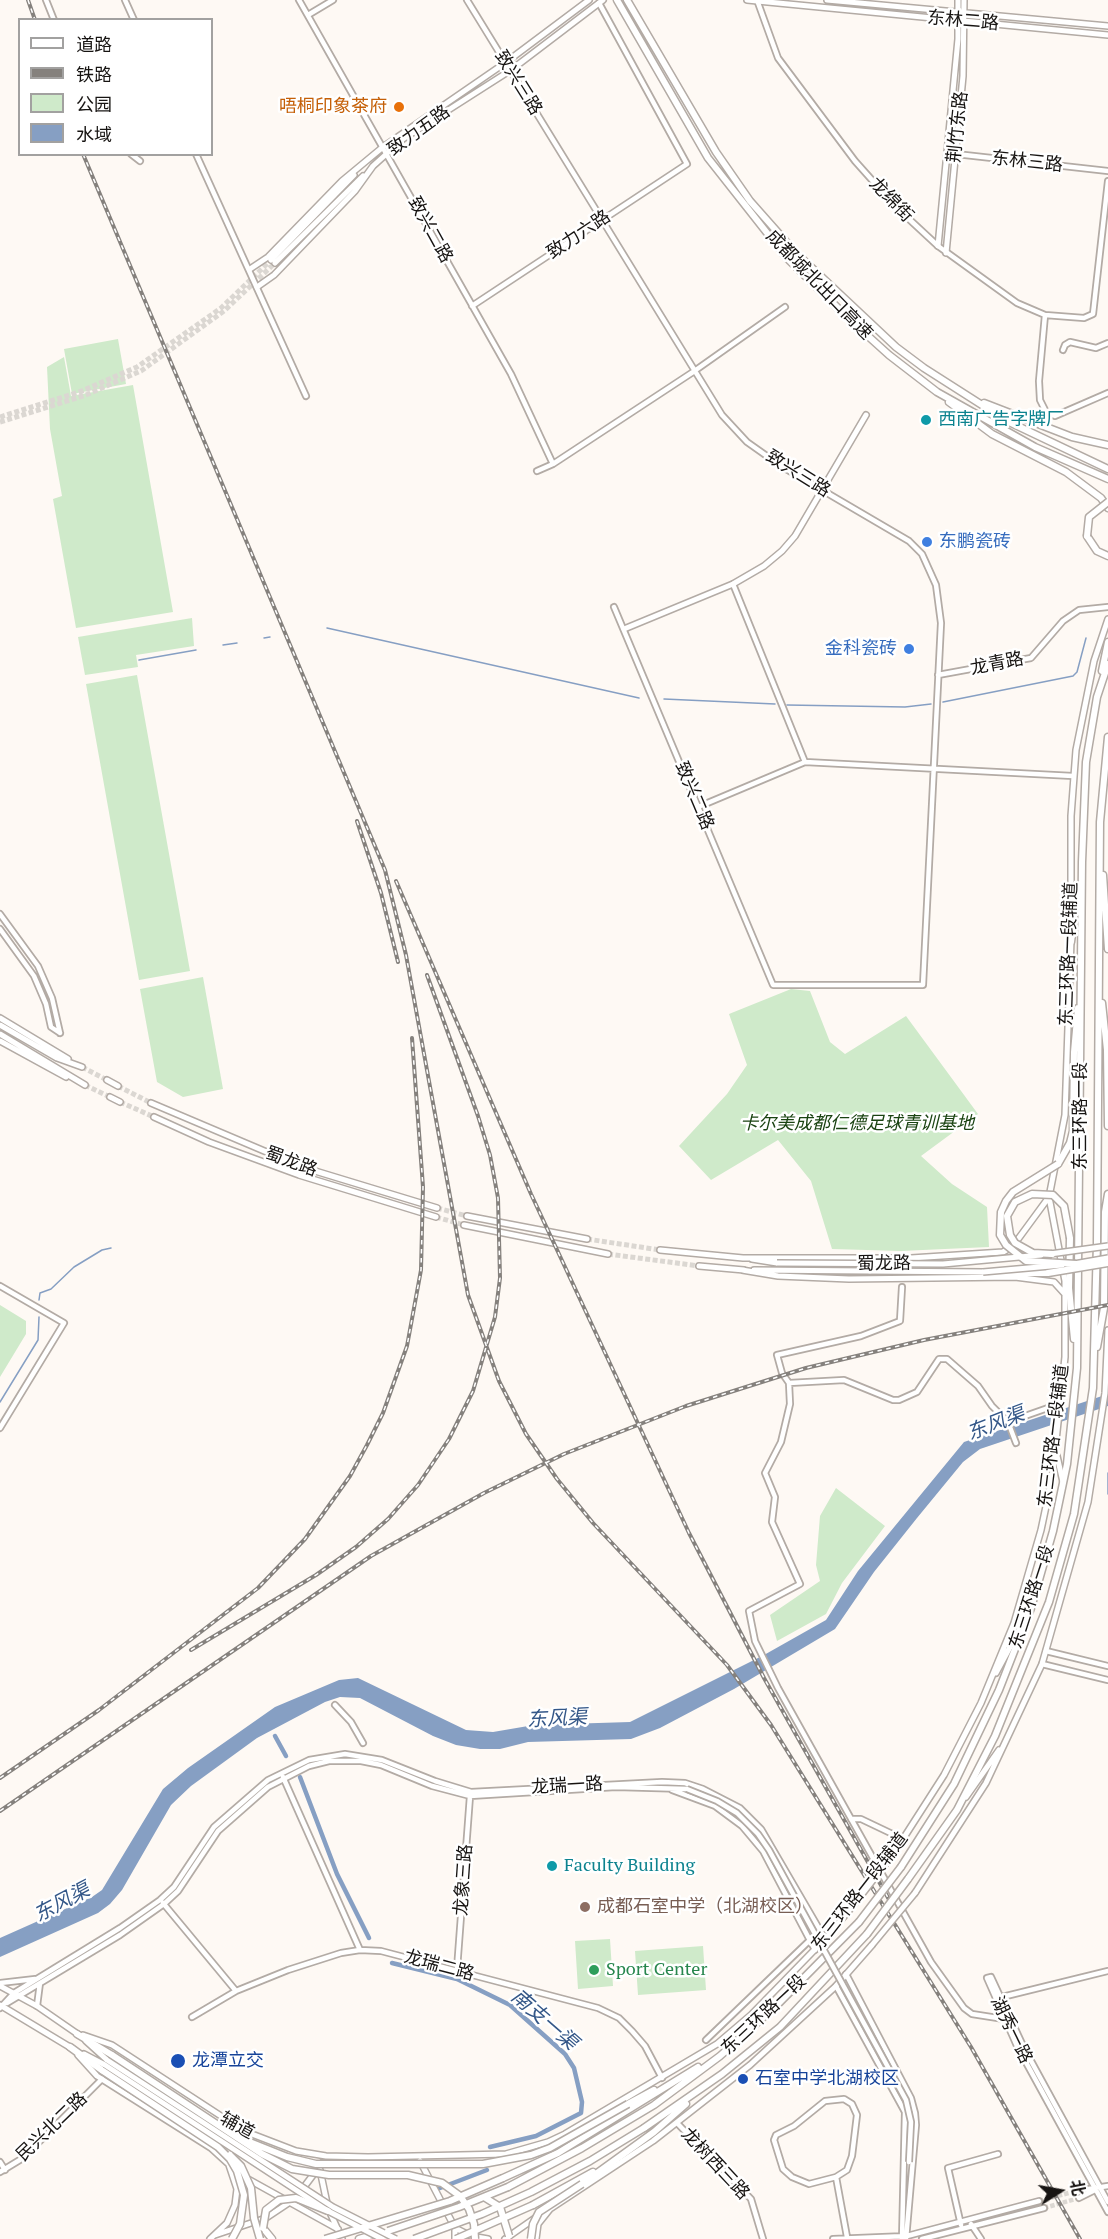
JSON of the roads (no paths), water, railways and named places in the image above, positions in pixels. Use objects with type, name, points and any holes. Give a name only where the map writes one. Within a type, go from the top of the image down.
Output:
[{"type":"highway","name":"成都城北出口高速","points":[[617,0],[708,158],[786,257],[889,355],[937,392],[1035,447],[1108,479]]},
{"type":"highway","name":"成都城北出口高速","points":[[629,2],[700,126],[750,201],[796,253],[896,347],[969,398],[1007,421],[1105,468]]},
{"type":"highway","points":[[937,392],[992,434],[1066,472],[1101,498],[1108,508]]},
{"type":"highway","points":[[969,398],[1072,437],[1108,445]]},
{"type":"highway","points":[[1108,502],[1094,510],[1086,527],[1091,543],[1097,551],[1108,556]]},
{"type":"highway","points":[[1097,696],[1108,642]]},
{"type":"highway","name":"东三环路一段","points":[[359,2239],[459,2207],[508,2187],[582,2148],[631,2110],[720,2056],[777,2005],[859,1922],[901,1867],[954,1784],[999,1690],[1030,1608],[1053,1531],[1063,1483],[1076,1394],[1082,862],[1086,762],[1097,696],[1108,664]]},
{"type":"highway","name":"东三环路一段","points":[[414,2239],[482,2214],[531,2192],[590,2161],[644,2128],[709,2083],[780,2027],[867,1934],[908,1879],[957,1810],[995,1736],[1049,1602],[1074,1514],[1093,1388],[1100,822],[1108,737]]},
{"type":"highway","points":[[1100,822],[1108,949]]},
{"type":"highway","points":[[1071,942],[1082,862]]},
{"type":"highway","points":[[1099,970],[1107,1050],[1108,1126]]},
{"type":"highway","points":[[1076,1264],[1026,1261],[1006,1245],[1000,1235],[1000,1212],[1013,1192],[1058,1164],[1070,1143],[1073,1131],[1074,1052],[1082,972]]},
{"type":"highway","points":[[1052,1254],[1033,1252],[1015,1243],[1010,1235],[1007,1216],[1015,1202],[1032,1194],[1053,1195],[1064,1206],[1070,1238],[1069,1288],[1077,1368]]},
{"type":"highway","points":[[1093,1368],[1104,1308],[1105,1223],[1108,1194]]},
{"type":"highway","points":[[983,1272],[1048,1273],[1108,1263]]},
{"type":"highway","points":[[77,2034],[277,2162],[309,2173],[408,2175],[442,2183],[459,2196],[469,2209],[474,2224],[475,2239]]},
{"type":"highway","points":[[70,2047],[231,2156],[247,2176],[260,2239]]},
{"type":"highway","points":[[325,2239],[470,2194],[558,2152],[631,2110],[684,2075],[720,2056]]},
{"type":"highway","points":[[531,2239],[533,2224],[539,2212],[645,2138],[709,2083]]},
{"type":"highway","points":[[236,2137],[287,2157],[316,2164],[483,2163],[531,2155],[631,2110]]},
{"type":"highway","points":[[218,2147],[237,2171],[244,2195],[240,2224],[232,2239]]},
{"type":"highway","points":[[456,2239],[533,2205],[617,2158]]},
{"type":"highway","points":[[470,2194],[493,2200],[500,2207],[510,2239]]},
{"type":"highway","points":[[272,2239],[263,2223],[266,2210],[276,2201],[296,2198],[328,2211]]},
{"type":"main road","name":"致力五路","points":[[250,269],[271,260],[342,181],[383,147],[505,63],[589,0]]},
{"type":"main road","name":"东林二路","points":[[747,0],[1108,35]]},
{"type":"main road","name":"东林二路","points":[[827,0],[1108,26]]},
{"type":"main road","points":[[958,0],[962,13]]},
{"type":"main road","name":"荆竹东路","points":[[946,253],[955,154],[964,0]]},
{"type":"main road","name":"致力五路","points":[[257,286],[280,269],[355,191],[373,166],[403,139],[511,70],[601,1]]},
{"type":"main road","points":[[938,246],[962,21]]},
{"type":"main road","points":[[280,269],[272,265],[271,260],[373,166]]},
{"type":"main road","points":[[624,629],[733,584],[764,566],[782,551],[795,536],[866,415]]},
{"type":"main road","name":"东三环路一段辅道","points":[[418,2157],[506,2154],[540,2145],[565,2134],[690,2062],[734,2029],[825,1939],[894,1853],[944,1775],[981,1703],[1014,1623],[1041,1530],[1059,1427],[1065,1281],[1049,1197],[1065,1115],[1074,776],[1085,700],[1108,619]]},
{"type":"main road","points":[[0,1018],[82,1067]]},
{"type":"main road","points":[[0,1025],[57,1058],[75,1063]]},
{"type":"main road","points":[[0,1034],[58,1067],[76,1081]]},
{"type":"main road","points":[[0,1041],[85,1085]]},
{"type":"main road","points":[[107,1080],[118,1086]]},
{"type":"main road","points":[[110,1097],[120,1102]]},
{"type":"main road","name":"蜀龙路","points":[[151,1103],[302,1167],[437,1208]]},
{"type":"main road","name":"蜀龙路","points":[[154,1117],[209,1142],[299,1175],[435,1217]]},
{"type":"main road","points":[[742,1258],[911,1258],[1003,1252],[1013,1246],[1049,1197]]},
{"type":"main road","points":[[467,1216],[587,1239]]},
{"type":"main road","points":[[464,1225],[608,1254]]},
{"type":"main road","name":"蜀龙路","points":[[660,1250],[777,1263],[944,1264],[1052,1254],[1108,1246]]},
{"type":"main road","name":"蜀龙路","points":[[699,1266],[776,1271],[983,1272],[1076,1264],[1108,1258]]},
{"type":"main road","points":[[742,1270],[778,1276],[868,1280],[1015,1277],[1054,1282],[1065,1293]]},
{"type":"main road","points":[[505,2239],[653,2141],[750,2065],[836,1986],[915,1893],[986,1783],[1042,1664],[1081,1534],[1106,1389],[1108,1330]]},
{"type":"main road","points":[[1056,1451],[1063,1483]]},
{"type":"main road","points":[[981,1703],[1030,1608]]},
{"type":"main road","points":[[957,1810],[1008,1738]]},
{"type":"main road","points":[[0,1984],[77,2034],[104,2069],[211,2148],[251,2182],[338,2229]]},
{"type":"main road","points":[[1,2006],[30,2020],[70,2047]]},
{"type":"main road","name":"辅道","points":[[77,2034],[112,2045],[222,2118],[254,2135],[296,2151],[326,2156],[418,2157]]},
{"type":"main road","points":[[104,2069],[328,2211],[382,2239]]},
{"type":"main road","points":[[104,2069],[333,2207],[396,2239]]},
{"type":"main road","points":[[212,2237],[266,2218],[289,2204],[320,2169],[326,2156]]},
{"type":"main road","points":[[418,2157],[455,2228],[456,2239]]},
{"type":"main road","points":[[212,2237],[227,2223],[237,2197],[235,2180],[228,2164]]},
{"type":"main road","points":[[320,2169],[328,2208],[342,2239]]},
{"type":"main road","points":[[536,2239],[538,2224],[550,2209]]},
{"type":"main road","points":[[455,2228],[471,2236],[488,2239]]},
{"type":"street","points":[[46,0],[53,18]]},
{"type":"street","points":[[125,0],[133,18]]},
{"type":"street","name":"致兴二路","points":[[299,0],[511,374],[553,464]]},
{"type":"street","points":[[308,15],[333,0]]},
{"type":"street","name":"致兴三路","points":[[468,0],[693,372],[722,415],[747,442],[909,541],[922,554],[940,600],[923,985],[773,985]]},
{"type":"street","name":"致力六路","points":[[472,306],[687,164],[601,1]]},
{"type":"street","name":"龙绵街","points":[[758,1],[778,58],[855,161],[896,207],[938,246],[1017,303],[1045,315],[1084,318],[1093,314],[1108,181]]},
{"type":"street","name":"东林三路","points":[[947,153],[1108,171]]},
{"type":"street","points":[[133,156],[140,160]]},
{"type":"street","points":[[197,156],[306,396]]},
{"type":"street","points":[[537,471],[553,464],[693,372],[785,307]]},
{"type":"street","points":[[1045,315],[1039,381],[1040,400],[1046,412],[1054,416],[1108,393]]},
{"type":"street","points":[[1064,350],[1065,345],[1070,342],[1096,348],[1108,343]]},
{"type":"street","points":[[733,584],[805,762]]},
{"type":"street","name":"致兴二路","points":[[614,607],[773,985]]},
{"type":"street","name":"龙青路","points":[[938,675],[1031,658],[1063,621],[1079,610],[1108,607]]},
{"type":"street","points":[[698,807],[805,762],[1074,776]]},
{"type":"street","points":[[0,914],[38,966],[52,998],[60,1033],[51,1027],[46,1004],[34,976],[0,929]]},
{"type":"street","points":[[0,1286],[64,1323],[0,1428]]},
{"type":"street","points":[[902,1287],[900,1321],[861,1336],[777,1355],[782,1373],[789,1383],[790,1404],[777,1452],[765,1473],[775,1497],[772,1522],[800,1584],[749,1611],[759,1650],[770,1672],[931,1962],[964,2008],[972,2014],[1004,2019]]},
{"type":"street","points":[[789,1383],[844,1380],[893,1400],[899,1400],[917,1392],[935,1362],[943,1358],[952,1362],[978,1386],[992,1406],[1008,1422],[1016,1443]]},
{"type":"street","points":[[1008,1422],[1061,1405]]},
{"type":"street","points":[[1046,1651],[1108,1666]]},
{"type":"street","points":[[1042,1664],[1108,1680]]},
{"type":"street","points":[[335,1705],[363,1743]]},
{"type":"street","name":"龙瑞一路","points":[[1,2006],[162,1902],[214,1827],[252,1792],[281,1775],[329,1761],[361,1761],[388,1768],[432,1786],[471,1794],[662,1785]]},
{"type":"street","points":[[281,1775],[360,1950]]},
{"type":"street","points":[[662,1785],[685,1783],[703,1789],[745,1813],[772,1845],[825,1939]]},
{"type":"street","points":[[662,1785],[687,1789],[717,1801],[737,1813],[758,1834],[769,1850],[906,2100],[911,2122],[904,2238]]},
{"type":"street","points":[[662,1785],[702,1799],[723,1810],[742,1826],[763,1851],[815,1950]]},
{"type":"street","name":"龙象三路","points":[[457,1969],[471,1794]]},
{"type":"street","points":[[851,1819],[861,1819],[903,1839]]},
{"type":"street","points":[[162,1902],[236,1991]]},
{"type":"street","points":[[706,2040],[810,1940]]},
{"type":"street","name":"龙瑞二路","points":[[192,2017],[236,1991],[288,1970],[341,1953],[360,1950],[400,1955],[568,1997],[619,2018],[645,2046],[662,2078]]},
{"type":"street","points":[[998,1998],[1108,1971]]},
{"type":"street","points":[[846,1974],[911,2098],[916,2125],[908,2176]]},
{"type":"street","points":[[0,1984],[39,1981],[37,2006]]},
{"type":"street","points":[[836,1986],[905,2112],[908,2176]]},
{"type":"street","name":"湖秀一路","points":[[998,1998],[1004,2019],[1098,2189],[1108,2202]]},
{"type":"street","name":"湖秀一路","points":[[998,1998],[1108,2212]]},
{"type":"street","name":"民兴北二路","points":[[2,2171],[23,2158],[104,2069]]},
{"type":"street","points":[[831,2099],[844,2099],[856,2110],[857,2125],[848,2166],[843,2174],[836,2177],[809,2184],[792,2177],[783,2169],[774,2140],[776,2136],[794,2126],[818,2105],[831,2099]]},
{"type":"street","name":"龙树西三路","points":[[677,2123],[751,2199],[763,2239]]},
{"type":"street","points":[[962,2229],[948,2168],[998,2154]]},
{"type":"street","points":[[0,2162],[2,2171]]},
{"type":"street","points":[[836,2177],[847,2237]]},
{"type":"street","points":[[1079,2198],[1108,2186]]},
{"type":"street","points":[[1076,2191],[1098,2189]]},
{"type":"street","points":[[833,2239],[847,2237],[904,2238],[1039,2201]]},
{"type":"street","points":[[922,2239],[1044,2208]]},
{"type":"street","points":[[968,2221],[981,2239]]},
{"type":"water","points":[[1108,1394],[1108,1406],[980,1449],[963,1462],[917,1518],[874,1572],[835,1629],[734,1689],[660,1728],[631,1739],[528,1742],[500,1749],[480,1749],[456,1745],[433,1736],[360,1698],[340,1697],[325,1702],[257,1738],[191,1786],[171,1805],[122,1890],[110,1904],[98,1913],[0,1957],[0,1938],[92,1897],[102,1890],[163,1789],[188,1768],[275,1707],[339,1680],[358,1678],[466,1730],[493,1732],[534,1725],[630,1722],[764,1655],[826,1620],[858,1571],[964,1442]]},
{"type":"waterway","points":[[327,628],[639,698]]},
{"type":"waterway","points":[[264,638],[270,637]]},
{"type":"waterway","points":[[943,702],[1073,676],[1077,672],[1086,638]]},
{"type":"waterway","points":[[223,645],[237,643]]},
{"type":"waterway","points":[[139,660],[196,650]]},
{"type":"waterway","points":[[664,699],[775,704]]},
{"type":"waterway","points":[[787,705],[905,707],[931,704]]},
{"type":"waterway","points":[[39,1300],[40,1293],[51,1289],[74,1267],[102,1250],[111,1248]]},
{"type":"waterway","points":[[0,1402],[38,1340],[39,1317]]},
{"type":"waterway","points":[[1108,1473],[1108,1494]]},
{"type":"waterway","name":"南支一渠","points":[[275,1736],[286,1756]]},
{"type":"waterway","name":"南支一渠","points":[[300,1777],[337,1874],[369,1938]]},
{"type":"waterway","name":"南支一渠","points":[[392,1963],[457,1979],[510,2005],[565,2054],[574,2068],[582,2102],[581,2113],[536,2136],[490,2147]]},
{"type":"waterway","name":"南支一渠","points":[[440,2188],[487,2170]]},
{"type":"tunnel","points":[[0,417],[82,391],[137,367],[221,308],[271,260]]},
{"type":"tunnel","points":[[0,422],[86,395],[141,371],[224,311],[275,263]]},
{"type":"tunnel","points":[[82,1067],[107,1080]]},
{"type":"tunnel","points":[[85,1085],[110,1097]]},
{"type":"tunnel","points":[[118,1086],[151,1103]]},
{"type":"tunnel","points":[[120,1102],[154,1117]]},
{"type":"tunnel","points":[[437,1208],[467,1216]]},
{"type":"tunnel","points":[[436,1217],[464,1225]]},
{"type":"tunnel","points":[[587,1239],[660,1250]]},
{"type":"tunnel","points":[[608,1254],[699,1266]]},
{"type":"tunnel","points":[[1039,2201],[1076,2191]]},
{"type":"tunnel","points":[[1044,2208],[1079,2198]]},
{"type":"railway","points":[[28,0],[34,18]]},
{"type":"railway","points":[[84,156],[385,870],[406,955],[468,1295],[499,1381],[526,1434],[557,1479],[593,1523],[727,1665],[771,1725],[971,2047],[1080,2239]]},
{"type":"railway","points":[[357,821],[381,893],[398,962]]},
{"type":"railway","points":[[396,881],[531,1194],[689,1533],[764,1678],[891,1903]]},
{"type":"railway","points":[[191,1650],[316,1575],[356,1547],[388,1519],[418,1485],[449,1439],[473,1391],[495,1317],[500,1278],[498,1198],[490,1155],[478,1116],[427,975]]},
{"type":"railway","points":[[0,1778],[99,1710],[258,1588],[305,1539],[350,1476],[383,1413],[407,1346],[421,1270],[423,1187],[412,1038]]},
{"type":"railway","points":[[0,1811],[371,1556],[484,1493],[564,1454],[686,1406],[806,1368],[924,1340],[1108,1305]]},
{"type":"place","name":"唔桐印象茶府","points":[[399,107]]},
{"type":"place","name":"西南广告字牌厂","points":[[926,420]]},
{"type":"place","name":"东鹏瓷砖","points":[[927,542]]},
{"type":"place","name":"金科瓷砖","points":[[909,649]]},
{"type":"place","name":"Faculty Building","points":[[552,1866]]},
{"type":"place","name":"成都石室中学（北湖校区）","points":[[585,1907]]},
{"type":"place","name":"Sport Center","points":[[594,1970]]},
{"type":"place","name":"龙潭立交","points":[[178,2061]]},
{"type":"place","name":"石室中学北湖校区","points":[[743,2079]]},
{"type":"park label","name":"卡尔美成都仁德足球青训基地","points":[[857,1124]]},
{"type":"water label","name":"东风渠","points":[[996,1424]]},
{"type":"water label","name":"东风渠","points":[[557,1719]]},
{"type":"water label","name":"东风渠","points":[[62,1903]]}]
